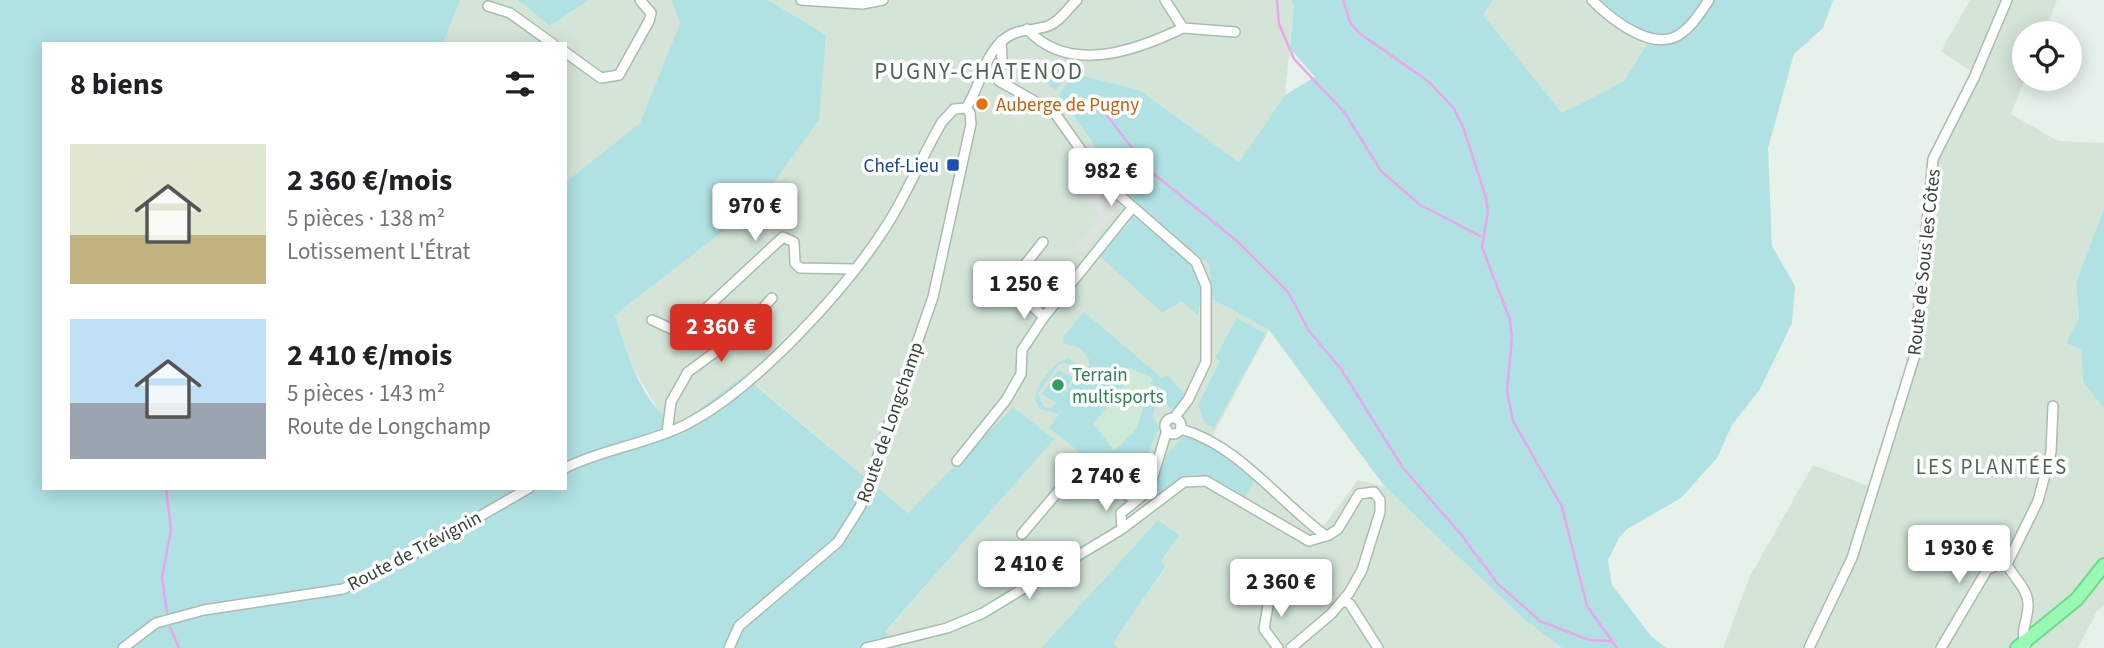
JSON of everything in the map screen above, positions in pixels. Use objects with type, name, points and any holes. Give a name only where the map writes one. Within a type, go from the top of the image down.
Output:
[{"type":"main road","points":[[2023,646],[2077,599],[2104,565]]},
{"type":"street","points":[[567,53],[601,78],[619,75],[649,21],[651,13],[640,0]]},
{"type":"street","points":[[801,0],[862,4],[883,0]]},
{"type":"street","points":[[567,467],[687,424],[749,379],[811,320],[854,269],[902,201],[942,122],[954,108],[966,108],[974,97],[987,60],[1001,41],[1016,31],[1047,26],[1077,0]]},
{"type":"street","points":[[1165,0],[1183,28]]},
{"type":"street","points":[[1592,0],[1616,20],[1656,40],[1675,37],[1682,32],[1709,0]]},
{"type":"street","name":"Route de Sous les Côtes","points":[[1809,648],[1853,558],[1914,358],[1933,159],[1975,78],[2007,0]]},
{"type":"street","points":[[488,6],[510,13],[550,42]]},
{"type":"street","points":[[1027,29],[1045,43],[1069,54],[1098,58],[1183,28],[1235,32]]},
{"type":"street","points":[[1001,41],[1003,59],[996,75],[999,81],[1054,112],[1093,167],[1132,208],[1196,262],[1204,278],[1206,362],[1152,480],[1121,513],[1126,526]]},
{"type":"street","name":"Route de Longchamp","points":[[729,648],[739,626],[838,541],[860,507],[933,297],[971,124],[970,113],[966,108]]},
{"type":"street","points":[[957,461],[1006,400],[1021,374],[1022,350],[1044,317],[1132,208]]},
{"type":"street","points":[[652,320],[674,330],[684,329],[783,237],[794,242],[794,263],[800,268],[854,269]]},
{"type":"street","points":[[1043,242],[1016,276],[1012,287],[1044,317]]},
{"type":"street","points":[[667,433],[671,402],[688,372],[741,333],[772,298]]},
{"type":"street","points":[[2007,564],[2038,501],[2051,452],[2053,406]]},
{"type":"street","points":[[1176,426],[1212,440],[1284,497],[1326,536]]},
{"type":"street","points":[[1022,534],[1085,460],[1131,504]]},
{"type":"street","points":[[866,648],[947,628],[983,613],[1126,526],[1184,482],[1198,479],[1309,541],[1338,529],[1359,494],[1370,491],[1378,496],[1380,512],[1362,570],[1344,601],[1292,648]]},
{"type":"street","name":"Route de Trévignin","points":[[123,648],[140,632],[171,619],[231,603],[313,595],[343,589],[425,548],[526,490]]},
{"type":"street","points":[[1941,648],[1987,570],[1998,564],[2007,564]]},
{"type":"street","points":[[2007,564],[2025,589],[2029,603],[2023,646]]},
{"type":"street","points":[[1270,594],[1264,629],[1278,648]]},
{"type":"street","points":[[1344,601],[1350,604],[1378,648]]},
{"type":"shaded area","points":[[0,0],[460,0],[444,42],[42,42],[42,490],[567,490],[567,181],[640,123],[680,23],[671,0],[768,0],[826,35],[819,120],[758,204],[615,315],[637,377],[654,405],[677,425],[744,376],[908,513],[1013,407],[1054,439],[885,632],[902,648],[0,648]]},
{"type":"shaded area","points":[[460,0],[518,0],[550,26],[589,0],[671,0],[680,23],[640,123],[567,184],[567,42],[444,42]]},
{"type":"shaded area","points":[[518,0],[589,0],[550,26]]},
{"type":"shaded area","points":[[768,0],[1291,0],[1294,4],[1285,95],[1239,162],[1139,90],[1058,96],[1091,140],[1107,173],[1156,222],[1209,264],[1212,299],[1269,330],[1213,435],[1322,528],[1358,480],[1385,487],[1525,620],[1562,648],[1118,648],[1112,644],[1166,567],[1161,563],[1179,535],[1158,520],[1041,648],[902,648],[885,633],[1053,439],[1013,407],[908,513],[745,376],[676,425],[662,417],[630,362],[615,315],[758,204],[826,35]]},
{"type":"shaded area","points":[[1291,0],[1493,0],[1483,15],[1562,113],[1624,81],[1647,44],[1602,0],[1833,0],[1823,28],[1794,54],[1768,148],[1772,246],[1795,286],[1792,323],[1760,389],[1732,425],[1717,458],[1681,498],[1627,529],[1619,538],[1608,560],[1612,585],[1651,636],[1666,648],[1562,648],[1525,620],[1385,487],[1269,330],[1212,299],[1209,264],[1156,222],[1107,172],[1091,140],[1058,95],[1075,74],[1139,90],[1239,162],[1285,95],[1315,77],[1290,48],[1294,5]]},
{"type":"shaded area","points":[[1493,0],[1602,0],[1647,44],[1624,81],[1562,113],[1483,15]]},
{"type":"shaded area","points":[[1970,0],[2057,0],[2049,21],[2012,21],[2012,91],[2020,91],[2011,114],[2058,141],[2104,143],[2104,208],[2076,283],[2079,318],[2066,343],[2081,350],[2083,382],[2104,409],[2104,606],[2097,611],[2078,648],[1723,648],[1750,576],[1813,465],[1869,486],[1905,372],[1928,165],[1971,71],[1941,51]]},
{"type":"shaded area","points":[[1040,56],[1052,62],[1035,79],[1028,81],[1027,76],[1011,74],[1014,67],[1031,67]]},
{"type":"shaded area","points":[[1058,64],[1070,72],[1056,90],[1045,82]]},
{"type":"shaded area","points":[[1005,96],[1024,98],[1031,108],[1020,123],[1003,103]]},
{"type":"shaded area","points":[[1093,178],[1107,190],[1093,206],[1079,193]]},
{"type":"shaded area","points":[[1109,192],[1120,206],[1083,252],[1076,249],[1098,217],[1095,207]]},
{"type":"shaded area","points":[[2104,208],[2104,409],[2083,382],[2081,350],[2066,343],[2079,318],[2076,283]]},
{"type":"shaded area","points":[[1130,214],[1193,264],[1202,289],[1198,315],[1182,301],[1162,313],[1100,256],[1131,221],[1127,218]]},
{"type":"shaded area","points":[[1084,312],[1162,378],[1168,375],[1185,395],[1181,409],[1174,412],[1159,396],[1160,387],[1150,384],[1153,378],[1129,368],[1122,388],[1110,388],[1108,405],[1094,424],[1114,451],[1136,430],[1146,400],[1155,407],[1153,416],[1159,428],[1130,492],[1049,428],[1064,407],[1058,414],[1040,409],[1035,400],[1038,387],[1046,374],[1063,360],[1069,359],[1079,366],[1083,376],[1088,373],[1089,359],[1079,347],[1064,344],[1063,337]],"holes":[[[1065,363],[1076,368],[1078,376],[1060,399],[1073,377],[1058,370],[1042,394],[1057,403],[1050,408],[1044,407],[1038,394],[1059,364]]]},
{"type":"shaded area","points":[[1237,318],[1266,334],[1214,428],[1204,422],[1198,405],[1220,361],[1215,358]]},
{"type":"shaded area","points":[[1128,367],[1153,378],[1140,429],[1118,456],[1094,424],[1108,405],[1110,388],[1122,387]]},
{"type":"shaded area","points":[[1186,434],[1210,442],[1255,479],[1245,497],[1217,481],[1197,474],[1179,481],[1154,502],[1148,495],[1166,455]]},
{"type":"shaded area","points":[[1158,520],[1179,535],[1161,562],[1166,566],[1113,643],[1118,648],[1041,648]]},
{"type":"waterway","points":[[1277,0],[1279,24],[1294,59],[1345,113],[1381,171],[1419,204],[1480,236]]},
{"type":"waterway","points":[[1343,0],[1350,22],[1359,33],[1428,81],[1453,107],[1463,127],[1486,198],[1488,212],[1482,247],[1510,320],[1512,337],[1507,391],[1513,421],[1562,507],[1587,606],[1617,648]]},
{"type":"waterway","points":[[1091,95],[1149,170],[1237,241],[1288,292],[1309,331],[1341,369],[1403,468],[1459,532],[1498,584],[1540,621],[1589,640],[1612,641]]},
{"type":"waterway","points":[[166,490],[171,530],[162,577],[167,612]]},
{"type":"waterway","points":[[170,627],[179,648]]},
{"type":"place","name":"Auberge de Pugny","points":[[982,104]]},
{"type":"place","name":"Chef-Lieu","points":[[953,165]]},
{"type":"place","name":"Terrain multisports","points":[[1058,385]]},
{"type":"district","name":"PUGNY-CHATENOD","points":[[979,71]]},
{"type":"district","name":"LES PLANTÉES","points":[[1992,467]]}]
